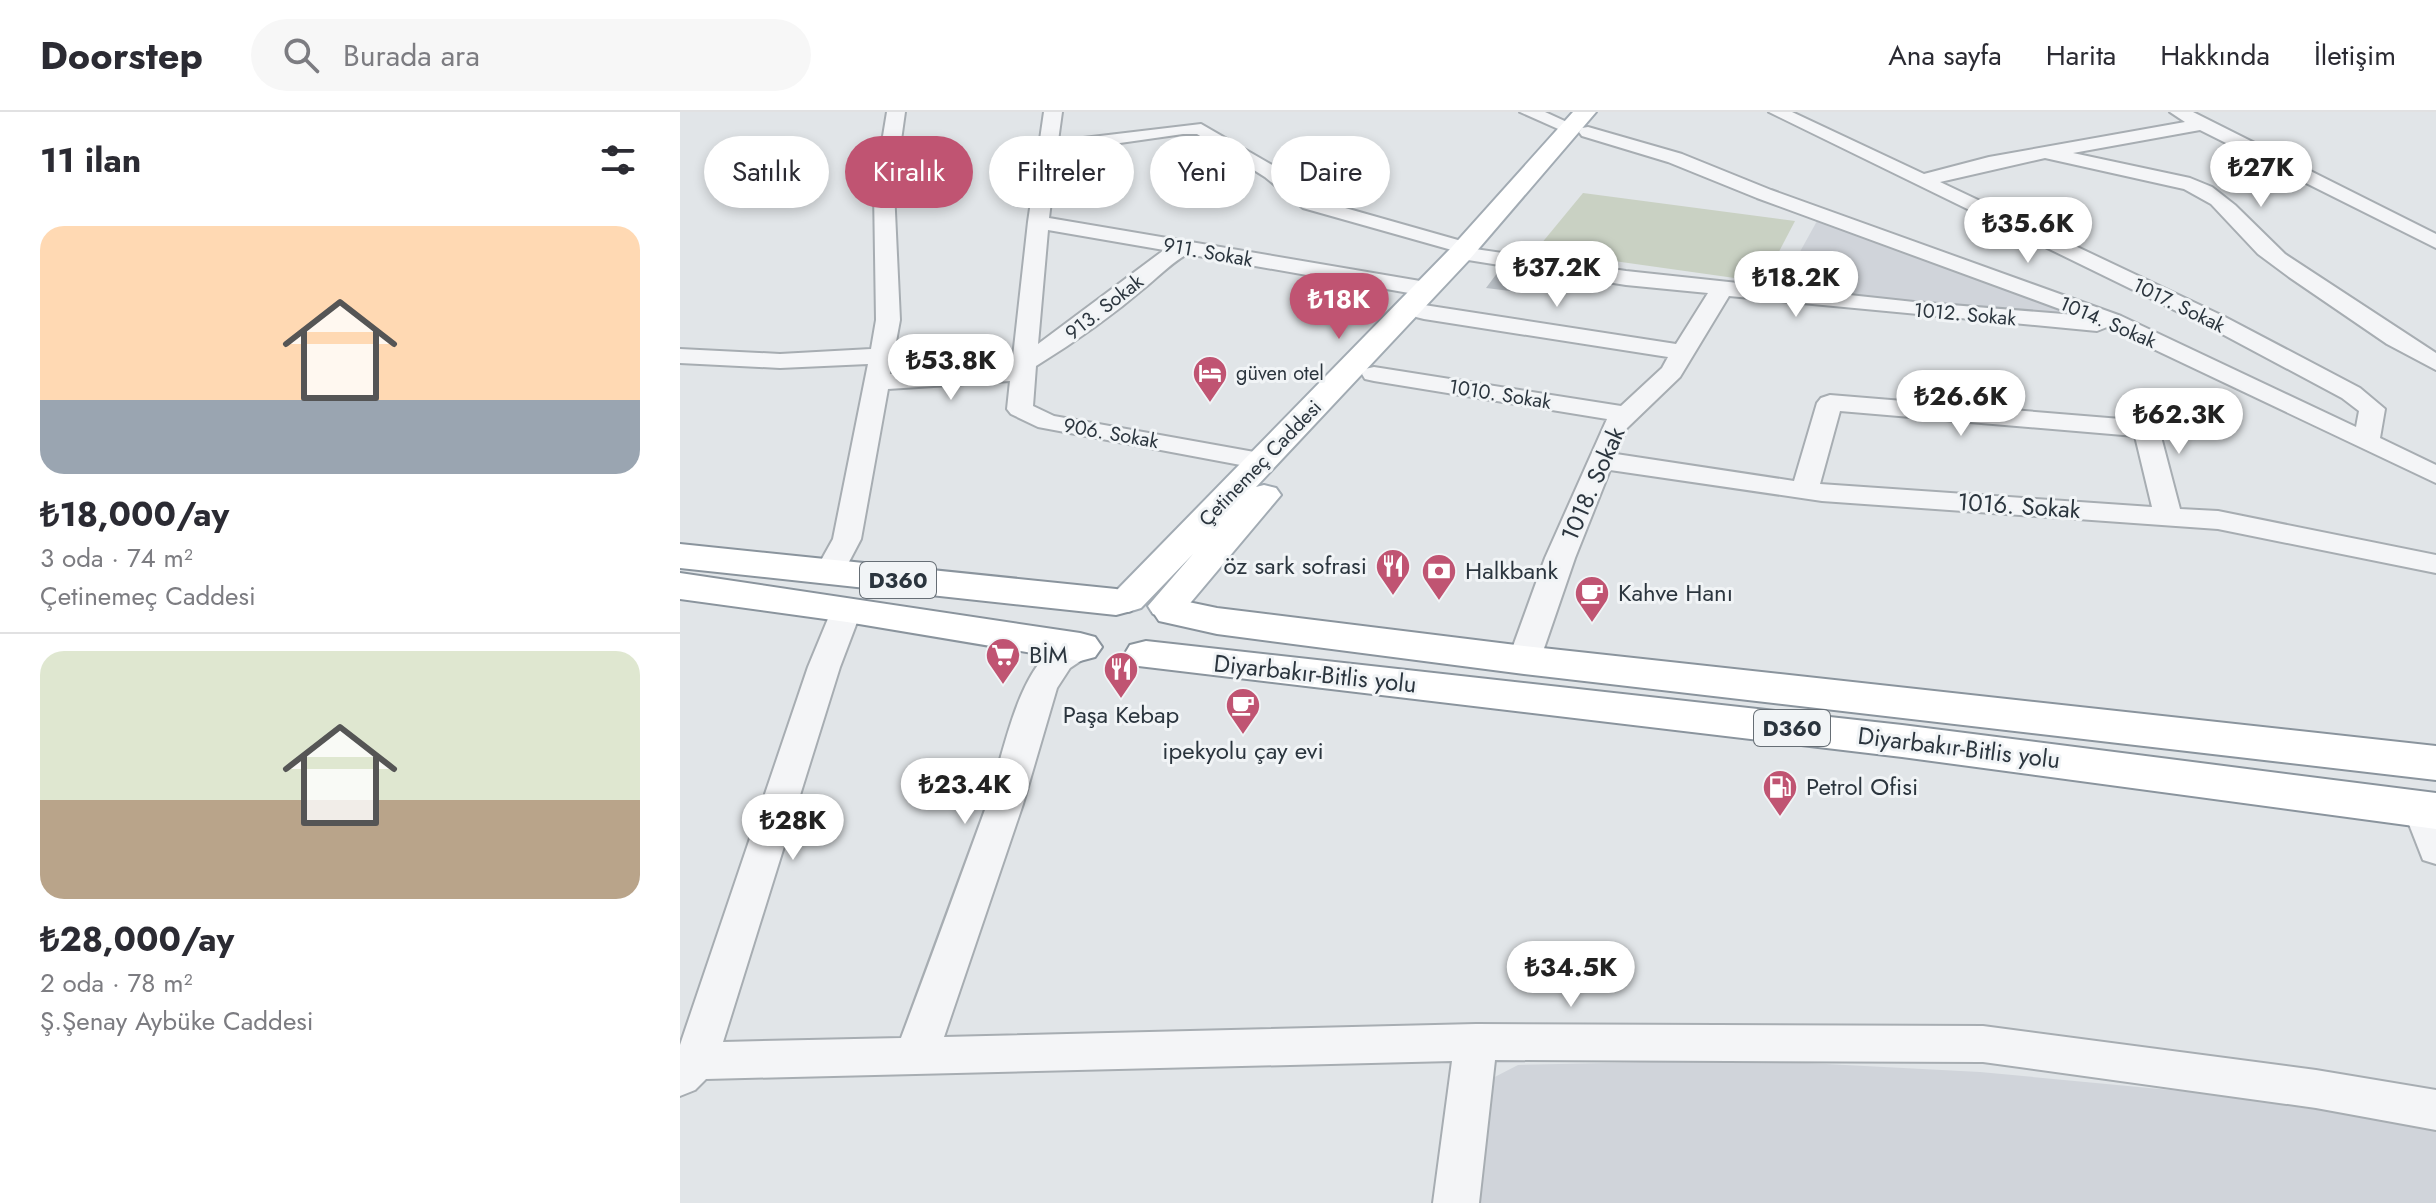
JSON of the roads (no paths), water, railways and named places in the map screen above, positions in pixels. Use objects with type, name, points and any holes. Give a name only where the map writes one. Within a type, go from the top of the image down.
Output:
[{"type":"highway","name":"Diyarbakır-Bitlis yolu","points":[[680,556],[1080,647],[1095,658],[1111,661],[1146,655],[1870,737],[2431,823]]},
{"type":"highway","name":"Diyarbakır-Bitlis yolu","points":[[680,586],[1146,605],[1217,621],[1524,660],[2436,763]]},
{"type":"highway","points":[[1080,647],[1077,632],[1092,613],[1146,605],[1177,628],[1172,638],[1146,655]]},
{"type":"main road","name":"Çetinemeç Caddesi","points":[[1146,605],[1262,461],[1425,301],[1588,121]]},
{"type":"main road","name":"Çetinemeç Caddesi","points":[[1146,605],[1374,374],[1425,301]]},
{"type":"street","points":[[896,112],[884,190],[888,320],[824,667],[688,1069],[916,1056],[1476,1042],[1983,1044],[2316,1089],[2436,1110]]},
{"type":"street","name":"906. Sokak","points":[[1050,136],[1053,112]]},
{"type":"street","name":"1014. Sokak","points":[[1529,112],[1588,121],[1764,194],[2121,324],[2436,475]]},
{"type":"street","name":"1017. Sokak","points":[[1778,112],[2217,322],[2351,393],[2372,409],[2366,442]]},
{"type":"street","points":[[2179,112],[2436,242]]},
{"type":"street","points":[[1921,181],[2045,153],[2203,124]]},
{"type":"street","name":"1012. Sokak","points":[[1133,136],[1201,129],[1272,173],[1310,204],[1471,251],[1626,278],[2060,323],[2121,324]]},
{"type":"street","points":[[2045,153],[2190,184],[2212,193],[2274,257],[2383,333],[2436,363]]},
{"type":"street","name":"906. Sokak","points":[[1040,208],[1020,409],[1047,422],[1262,461]]},
{"type":"street","name":"911. Sokak","points":[[1038,222],[1182,248],[1425,301],[1683,352]]},
{"type":"street","name":"913. Sokak","points":[[1024,368],[1142,279],[1156,264],[1182,248]]},
{"type":"street","name":"1018. Sokak","points":[[1524,660],[1560,558],[1615,425],[1671,372],[1722,288]]},
{"type":"street","points":[[682,359],[780,361],[881,356]]},
{"type":"street","points":[[876,382],[1024,368]]},
{"type":"street","name":"1010. Sokak","points":[[1374,374],[1626,414]]},
{"type":"street","points":[[2146,401],[2146,429],[2168,516]]},
{"type":"street","points":[[1805,490],[1830,403],[2146,429]]},
{"type":"street","name":"1016. Sokak","points":[[1600,460],[1805,490],[2218,520],[2436,564]]},
{"type":"street","points":[[916,1056],[1005,804],[1041,688],[1059,661],[1080,647]]},
{"type":"street","points":[[1456,1203],[1476,1042]]},
{"type":"place","name":"güven otel","points":[[1210,404]]},
{"type":"place","name":"öz sark sofrasi","points":[[1393,597]]},
{"type":"place","name":"Halkbank","points":[[1439,602]]},
{"type":"place","name":"Kahve Hanı","points":[[1592,624]]},
{"type":"place","name":"BİM","points":[[1003,686]]},
{"type":"place","name":"Paşa Kebap","points":[[1121,700]]},
{"type":"place","name":"ipekyolu çay evi","points":[[1243,736]]},
{"type":"place","name":"Petrol Ofisi","points":[[1780,818]]}]
